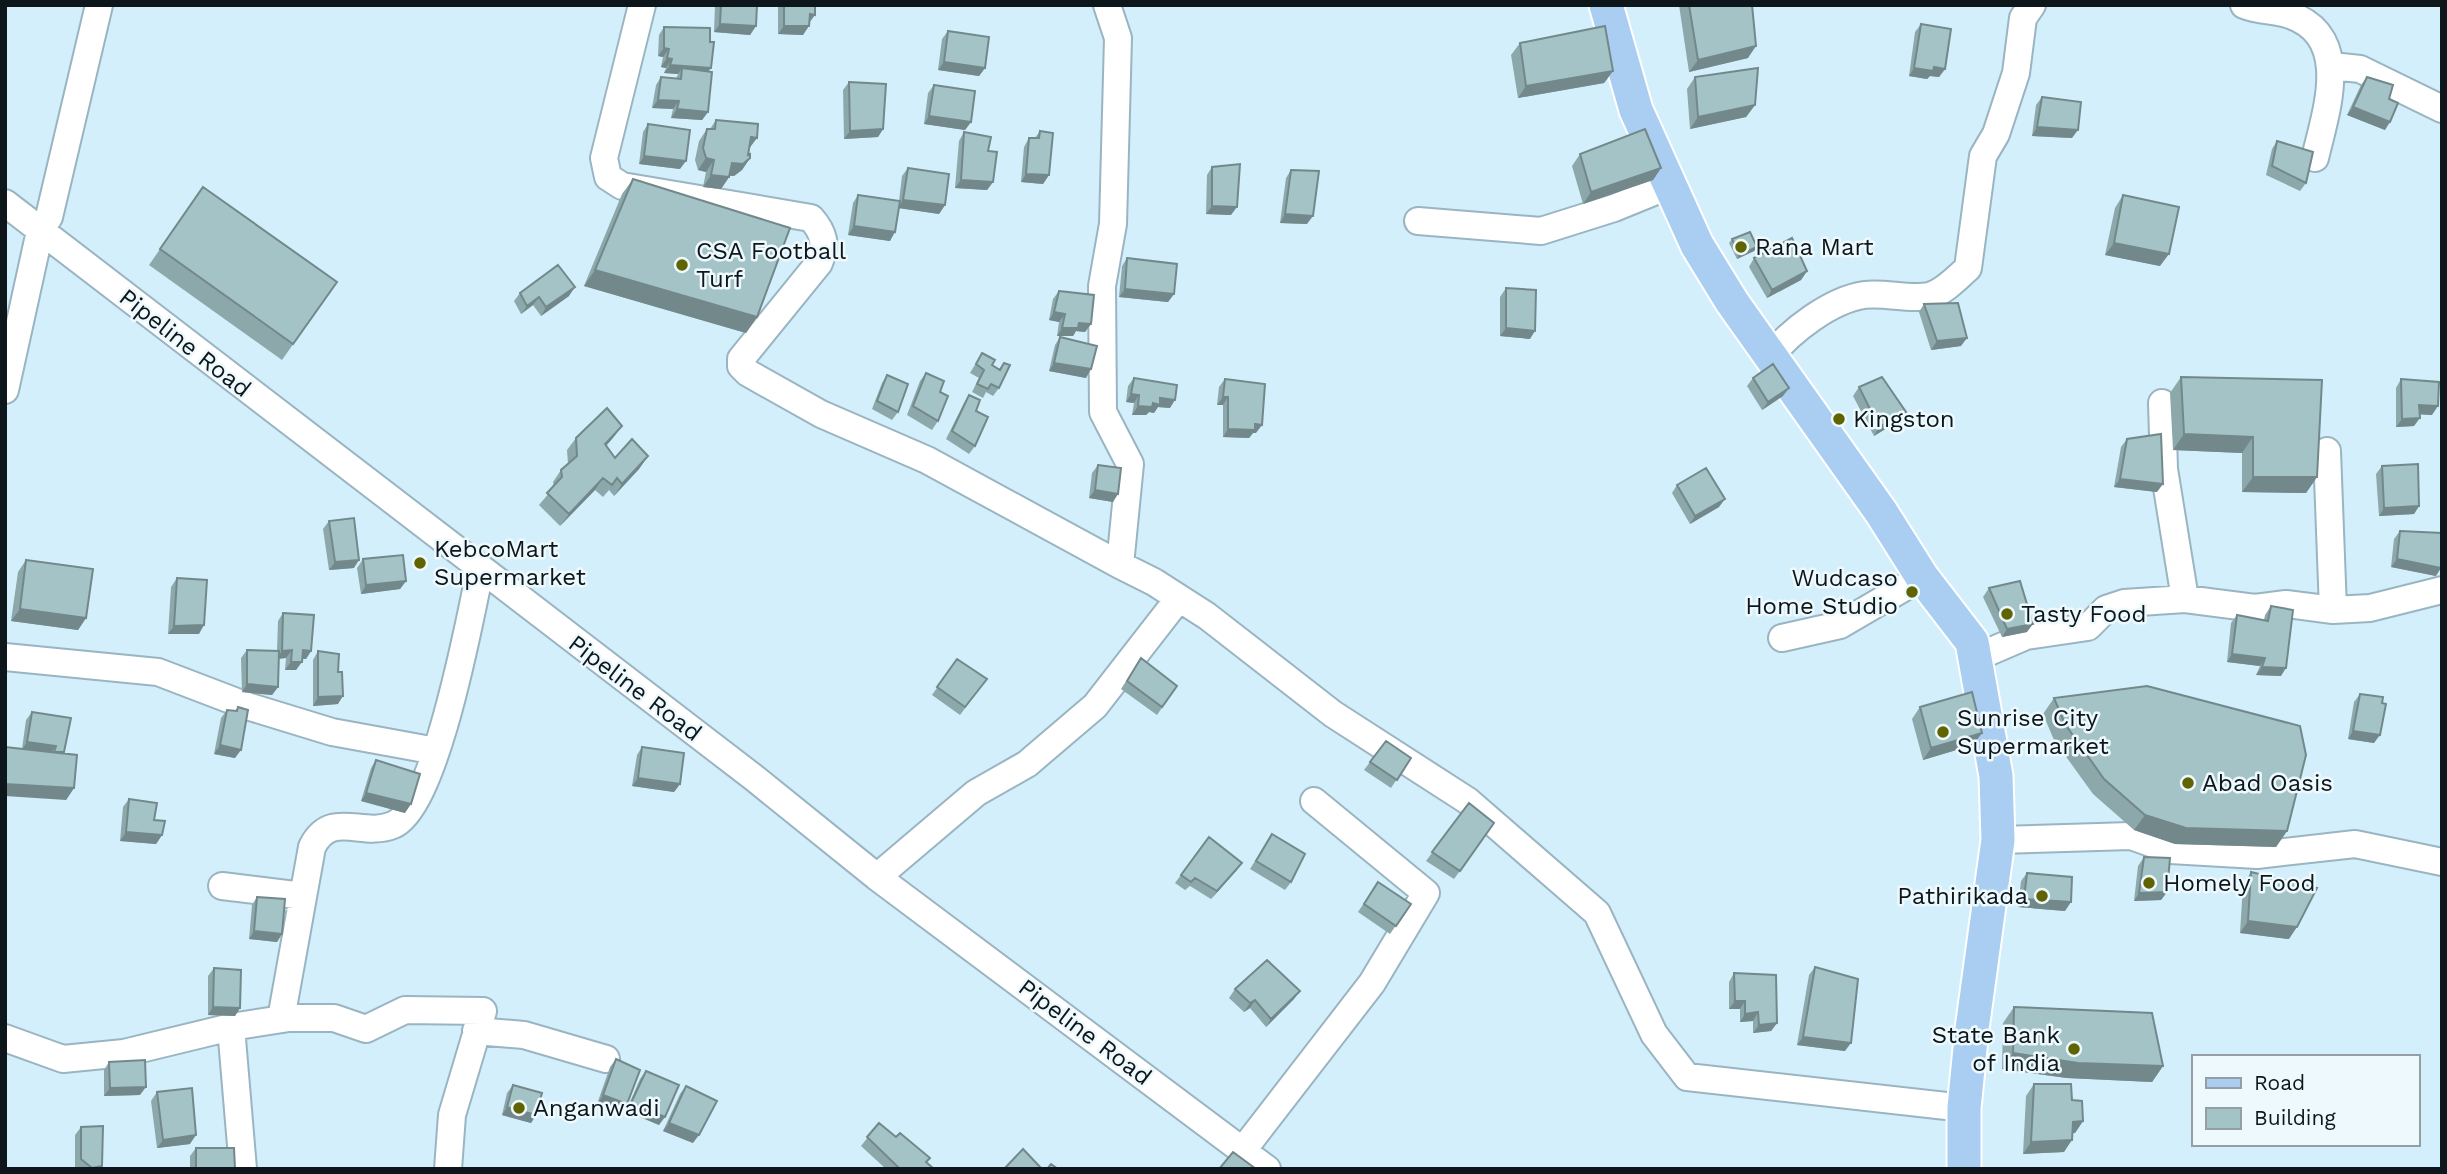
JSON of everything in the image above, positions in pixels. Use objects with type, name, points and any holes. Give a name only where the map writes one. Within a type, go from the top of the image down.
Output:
[{"type":"main road","points":[[1605,5],[1636,110],[1668,186],[1718,279],[1881,512],[1922,577],[1972,642],[1996,776],[1998,840],[1964,1108],[1964,1169]]},
{"type":"street","points":[[5,390],[40,231],[49,217],[99,5]]},
{"type":"street","points":[[642,5],[604,158],[608,177],[622,186],[811,218],[822,231],[825,249],[820,263],[741,359],[741,366],[748,373],[821,414],[927,460],[1179,598],[1333,714],[1468,801],[1597,914],[1654,1034],[1687,1077],[1964,1108]]},
{"type":"street","points":[[1107,5],[1118,38],[1112,224],[1102,286],[1103,412],[1130,464],[1119,565]]},
{"type":"street","points":[[1770,356],[1783,340],[1810,319],[1862,295],[1930,296],[1968,268],[1983,156],[1996,134],[2016,74],[2023,18],[2032,5]]},
{"type":"street","points":[[2244,5],[2287,14],[2301,22],[2325,46],[2332,66],[2332,82],[2315,158]]},
{"type":"street","points":[[2332,66],[2360,69],[2442,109]]},
{"type":"street","points":[[1418,221],[1541,231],[1614,208],[1668,186]]},
{"type":"street","name":"Pipeline Road","points":[[5,204],[753,777],[877,877],[1267,1169]]},
{"type":"street","points":[[2162,403],[2164,469],[2185,599]]},
{"type":"street","points":[[2327,451],[2333,610]]},
{"type":"street","points":[[281,1019],[312,847],[319,833],[330,827],[392,825],[409,813],[451,709],[480,570]]},
{"type":"street","points":[[1782,638],[1840,625],[1922,577]]},
{"type":"street","points":[[1975,659],[2026,636],[2088,627],[2106,609],[2124,603],[2185,599],[2245,607],[2286,604],[2333,610],[2370,608],[2440,596]]},
{"type":"street","points":[[877,877],[976,793],[1027,764],[1095,706],[1179,598]]},
{"type":"street","points":[[5,657],[158,672],[247,706],[332,732],[436,751]]},
{"type":"street","points":[[1243,1150],[1372,983],[1426,892],[1314,801]]},
{"type":"street","points":[[1998,840],[2131,836],[2170,850],[2258,855],[2355,844],[2442,862]]},
{"type":"street","points":[[222,886],[303,897]]},
{"type":"street","points":[[5,1038],[63,1059],[124,1053],[231,1027],[281,1019],[334,1018],[366,1029],[405,1010],[483,1010],[452,1115],[447,1169]]},
{"type":"street","points":[[231,1027],[243,1169]]},
{"type":"street","points":[[477,1031],[524,1035],[606,1059]]},
{"type":"building","points":[[721,5],[757,5],[756,26],[720,24]]},
{"type":"building","points":[[784,5],[815,5],[815,15],[810,14],[809,26],[784,26]]},
{"type":"building","points":[[1689,5],[1752,5],[1756,46],[1698,60]]},
{"type":"building","points":[[1921,24],[1951,29],[1945,69],[1934,67],[1933,71],[1914,68]]},
{"type":"building","points":[[1605,26],[1613,71],[1526,86],[1520,43]]},
{"type":"building","points":[[664,27],[710,28],[710,42],[714,42],[711,68],[670,65],[672,59],[667,58],[669,49],[664,48]]},
{"type":"building","points":[[948,31],[989,37],[985,68],[944,62]]},
{"type":"building","points":[[682,68],[712,72],[708,112],[677,109],[679,101],[658,100],[661,77],[681,79]]},
{"type":"building","points":[[1758,68],[1755,105],[1698,117],[1695,77]]},
{"type":"building","points":[[2367,77],[2393,85],[2389,99],[2398,103],[2390,122],[2353,107]]},
{"type":"building","points":[[849,82],[886,84],[883,129],[850,131]]},
{"type":"building","points":[[934,85],[975,91],[971,122],[929,116]]},
{"type":"building","points":[[2042,97],[2081,102],[2078,130],[2037,127]]},
{"type":"building","points":[[716,120],[758,124],[757,138],[751,137],[748,155],[750,154],[750,158],[743,164],[732,163],[729,177],[711,175],[714,160],[706,158],[703,148],[707,129],[715,129]]},
{"type":"building","points":[[648,124],[690,130],[686,161],[644,156]]},
{"type":"building","points":[[1645,129],[1661,168],[1591,192],[1580,154]]},
{"type":"building","points":[[1040,131],[1053,133],[1049,175],[1026,174],[1029,138],[1039,138]]},
{"type":"building","points":[[964,132],[991,137],[988,151],[997,152],[993,182],[961,180]]},
{"type":"building","points":[[2277,141],[2313,152],[2306,183],[2272,166]]},
{"type":"building","points":[[1240,164],[1237,207],[1212,206],[1212,167]]},
{"type":"building","points":[[908,168],[949,174],[945,205],[903,200]]},
{"type":"building","points":[[1291,170],[1319,171],[1313,216],[1285,214]]},
{"type":"building","name":"CSA Football Turf","points":[[633,179],[790,228],[757,317],[595,270]]},
{"type":"building","points":[[203,187],[337,282],[293,344],[160,249]]},
{"type":"building","points":[[858,195],[900,201],[895,232],[854,226]]},
{"type":"building","points":[[2123,195],[2179,207],[2169,254],[2114,243]]},
{"type":"building","name":"Rana Mart","points":[[1750,232],[1757,247],[1739,255],[1732,239]]},
{"type":"building","points":[[1792,238],[1807,271],[1772,290],[1754,258]]},
{"type":"building","points":[[1127,258],[1177,264],[1174,294],[1125,289]]},
{"type":"building","points":[[558,265],[575,287],[546,307],[539,297],[527,306],[520,293]]},
{"type":"building","points":[[1506,288],[1536,290],[1535,331],[1506,328]]},
{"type":"building","points":[[1059,291],[1094,295],[1091,324],[1079,323],[1078,328],[1062,328],[1065,314],[1054,312]]},
{"type":"building","points":[[1958,303],[1967,338],[1937,341],[1924,304]]},
{"type":"building","points":[[1060,337],[1097,346],[1091,369],[1054,363]]},
{"type":"building","points":[[982,353],[995,360],[992,365],[1000,370],[1004,363],[1010,365],[999,388],[991,384],[988,389],[977,384],[984,370],[976,364]]},
{"type":"building","points":[[1773,364],[1789,388],[1768,402],[1753,378]]},
{"type":"building","points":[[926,373],[944,381],[940,392],[948,396],[938,421],[913,406]]},
{"type":"building","points":[[887,375],[908,384],[898,412],[877,401]]},
{"type":"building","points":[[1882,377],[1906,412],[1879,427],[1859,387]]},
{"type":"building","points":[[2181,377],[2322,380],[2317,477],[2253,477],[2253,437],[2184,434]]},
{"type":"building","points":[[1134,378],[1177,385],[1175,400],[1160,398],[1160,405],[1153,403],[1152,407],[1138,406],[1139,395],[1131,394]]},
{"type":"building","points":[[1225,379],[1265,384],[1262,425],[1255,424],[1255,430],[1228,429],[1228,397],[1223,397]]},
{"type":"building","points":[[2401,379],[2439,382],[2438,406],[2419,405],[2420,418],[2402,419]]},
{"type":"building","points":[[969,395],[980,400],[976,411],[988,417],[975,446],[952,431]]},
{"type":"building","points":[[607,408],[622,426],[605,444],[615,458],[632,439],[648,456],[622,484],[617,478],[612,485],[603,478],[569,514],[547,493],[562,477],[561,470],[577,456],[576,438]]},
{"type":"building","points":[[2161,434],[2163,484],[2120,479],[2127,439]]},
{"type":"building","points":[[2418,464],[2419,506],[2384,508],[2382,466]]},
{"type":"building","points":[[1098,465],[1121,468],[1118,494],[1095,490]]},
{"type":"building","points":[[1706,468],[1725,499],[1695,516],[1677,485]]},
{"type":"building","points":[[354,518],[359,560],[335,562],[329,521]]},
{"type":"building","points":[[2400,531],[2442,533],[2441,568],[2397,559]]},
{"type":"building","points":[[403,555],[406,581],[366,585],[363,559]]},
{"type":"building","points":[[26,560],[93,569],[86,618],[20,609]]},
{"type":"building","points":[[177,578],[207,580],[204,625],[174,626]]},
{"type":"building","name":"Tasty Food","points":[[2020,581],[2033,624],[2007,629],[1989,588]]},
{"type":"building","points":[[2271,606],[2293,610],[2286,668],[2262,667],[2265,658],[2232,654],[2237,615],[2268,621]]},
{"type":"building","points":[[283,613],[314,615],[311,651],[303,650],[302,662],[291,662],[292,650],[282,651]]},
{"type":"building","points":[[247,650],[279,651],[278,687],[247,684]]},
{"type":"building","points":[[318,651],[339,654],[338,672],[342,672],[343,696],[318,697]]},
{"type":"building","points":[[1141,658],[1177,686],[1162,707],[1127,681]]},
{"type":"building","points":[[957,659],[987,679],[965,707],[937,687]]},
{"type":"building","name":"Abad Oasis","points":[[2147,686],[2300,726],[2306,755],[2287,831],[2186,828],[2145,815],[2104,779],[2065,724],[2054,698]]},
{"type":"building","name":"Sunrise City Supermarket","points":[[1972,692],[1982,733],[1931,748],[1920,707]]},
{"type":"building","points":[[2360,694],[2383,697],[2382,703],[2386,704],[2380,735],[2353,731]]},
{"type":"building","points":[[238,707],[248,710],[241,750],[220,745],[227,710],[237,711]]},
{"type":"building","points":[[32,712],[71,718],[64,752],[54,752],[56,746],[27,742]]},
{"type":"building","points":[[1386,741],[1411,758],[1397,780],[1370,762]]},
{"type":"building","points":[[5,747],[77,755],[74,788],[5,784]]},
{"type":"building","points":[[642,747],[684,753],[680,784],[638,778]]},
{"type":"building","points":[[376,760],[420,774],[411,804],[366,793]]},
{"type":"building","points":[[129,799],[157,803],[154,820],[165,821],[162,835],[126,832]]},
{"type":"building","points":[[1469,803],[1494,823],[1460,871],[1432,852]]},
{"type":"building","points":[[1272,834],[1305,854],[1291,882],[1256,861]]},
{"type":"building","points":[[1209,837],[1242,863],[1217,891],[1195,878],[1191,882],[1181,875]]},
{"type":"building","name":"Homely Food","points":[[2144,857],[2170,858],[2167,892],[2139,893]]},
{"type":"building","points":[[2251,872],[2317,888],[2297,927],[2248,921]]},
{"type":"building","points":[[2027,873],[2072,877],[2071,902],[2024,899]]},
{"type":"building","points":[[1378,882],[1411,904],[1396,926],[1364,904]]},
{"type":"building","points":[[257,897],[285,899],[282,934],[254,931]]},
{"type":"building","points":[[1267,960],[1300,991],[1271,1019],[1255,1000],[1250,1003],[1235,989]]},
{"type":"building","points":[[1815,967],[1858,979],[1851,1043],[1803,1037]]},
{"type":"building","points":[[214,968],[241,970],[240,1008],[213,1007]]},
{"type":"building","points":[[1734,973],[1776,975],[1777,1023],[1759,1025],[1758,1012],[1745,1014],[1745,1001],[1735,1001]]},
{"type":"building","name":"State Bank of India","points":[[2014,1007],[2152,1013],[2163,1066],[2078,1063],[2013,1053]]},
{"type":"building","points":[[616,1059],[640,1070],[627,1104],[603,1095]]},
{"type":"building","points":[[145,1060],[146,1087],[110,1088],[109,1062]]},
{"type":"building","points":[[646,1071],[679,1085],[665,1117],[631,1103]]},
{"type":"building","points":[[2034,1084],[2071,1084],[2072,1100],[2082,1101],[2083,1121],[2073,1122],[2072,1140],[2031,1142]]},
{"type":"building","points":[[513,1085],[542,1093],[536,1115],[507,1107]]},
{"type":"building","points":[[686,1086],[717,1101],[699,1135],[669,1123]]},
{"type":"building","points":[[192,1088],[196,1135],[163,1140],[157,1092]]},
{"type":"building","points":[[879,1123],[896,1137],[900,1133],[930,1158],[926,1162],[934,1169],[900,1169],[867,1137]]},
{"type":"building","points":[[103,1126],[102,1166],[92,1168],[81,1159],[81,1127]]},
{"type":"building","points":[[196,1148],[234,1148],[235,1169],[196,1169]]},
{"type":"building","points":[[1023,1149],[1042,1169],[1004,1169]]},
{"type":"building","points":[[1233,1152],[1256,1169],[1219,1169]]},
{"type":"place","name":"Rana Mart","points":[[1741,247]]},
{"type":"place","name":"CSA Football Turf","points":[[682,265]]},
{"type":"place","name":"Kingston","points":[[1839,419]]},
{"type":"place","name":"KebcoMart Supermarket","points":[[420,563]]},
{"type":"place","name":"Wudcaso Home Studio","points":[[1912,592]]},
{"type":"place","name":"Tasty Food","points":[[2007,614]]},
{"type":"place","name":"Sunrise City Supermarket","points":[[1943,732]]},
{"type":"place","name":"Abad Oasis","points":[[2188,783]]},
{"type":"place","name":"Homely Food","points":[[2149,883]]},
{"type":"place","name":"Pathirikada","points":[[2042,896]]},
{"type":"place","name":"State Bank of India","points":[[2074,1049]]},
{"type":"place","name":"Anganwadi","points":[[519,1108]]}]
